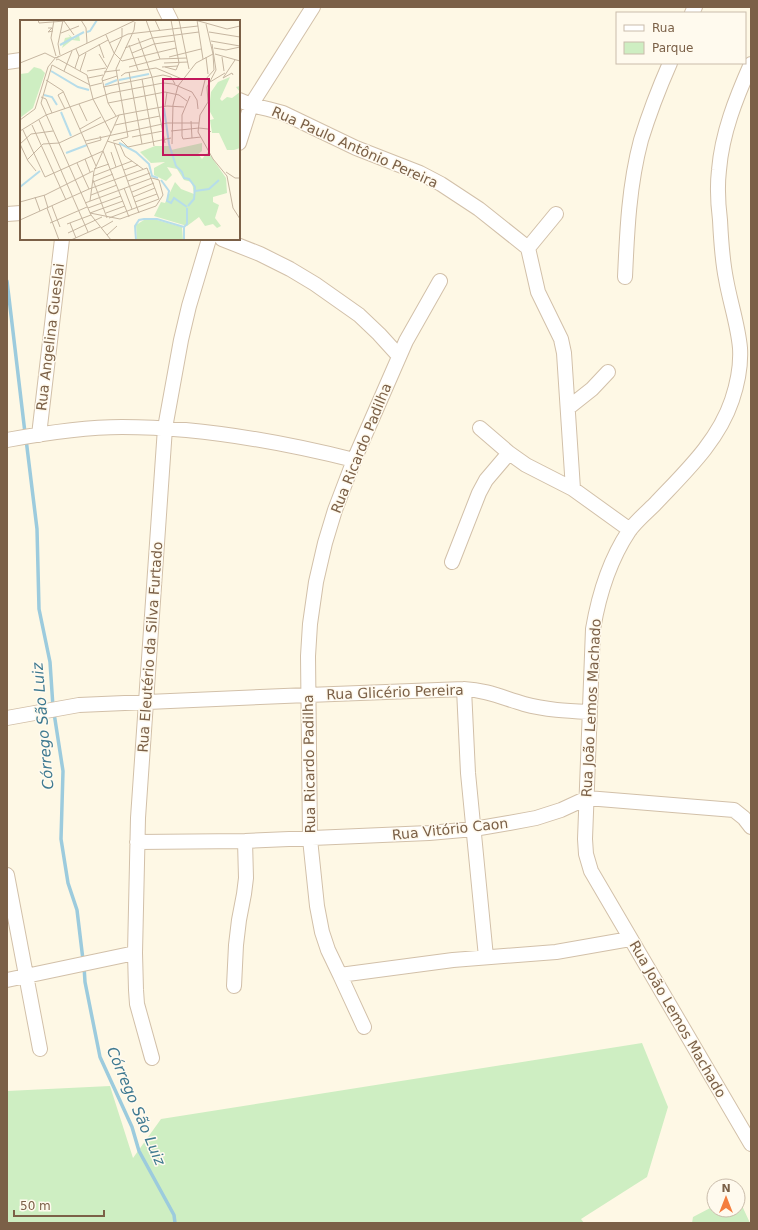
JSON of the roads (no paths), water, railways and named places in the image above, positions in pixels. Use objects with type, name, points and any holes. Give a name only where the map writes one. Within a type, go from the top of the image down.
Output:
[{"type":"street","points":[[164,7],[170,20]]},
{"type":"street","points":[[240,136],[245,103],[313,7]]},
{"type":"street","points":[[7,62],[20,60]]},
{"type":"street","points":[[625,277],[630,205],[637,160],[649,115],[670,64]]},
{"type":"street","name":"Rua João Lemos Machado","points":[[751,64],[737,95],[728,124],[722,148],[719,171],[718,205],[721,246],[740,350],[738,378],[732,401],[723,422],[709,444],[681,477],[630,530],[612,562],[603,582],[593,629],[585,839],[586,854],[591,871],[751,1144]]},
{"type":"street","name":"Rua Paulo Antônio Pereira","points":[[245,103],[283,113],[356,148],[420,173],[441,184],[478,209],[528,248]]},
{"type":"street","points":[[7,214],[20,213]]},
{"type":"street","points":[[556,214],[528,248],[538,292],[563,346],[573,489]]},
{"type":"street","name":"Rua Angelina Gueslai","points":[[36,435],[62,240]]},
{"type":"street","name":"Rua Eleutério da Silva Furtado","points":[[152,1058],[137,1004],[135,954],[137,842],[146,702],[165,428],[181,340],[189,306],[209,240]]},
{"type":"street","points":[[225,240],[260,254],[290,269],[321,288],[359,315],[399,356]]},
{"type":"street","name":"Rua Ricardo Padilha","points":[[364,1027],[328,950],[322,932],[317,906],[310,839],[308,656],[310,624],[316,582],[325,543],[335,510],[354,460],[406,341],[440,282]]},
{"type":"street","points":[[568,408],[592,389],[608,372]]},
{"type":"street","points":[[11,439],[74,430],[121,427],[165,428],[250,437],[354,460]]},
{"type":"street","points":[[480,428],[526,465],[573,489],[630,530]]},
{"type":"street","points":[[452,562],[479,493],[486,480],[509,452]]},
{"type":"street","points":[[464,689],[468,766],[486,957]]},
{"type":"street","name":"Rua Glicério Pereira","points":[[7,718],[79,705],[464,689],[488,692],[524,704],[539,707],[590,712]]},
{"type":"street","name":"Rua Vitório Caon","points":[[137,842],[310,839],[430,833],[474,829],[536,818],[561,810],[587,798],[734,810],[744,818],[751,827]]},
{"type":"street","points":[[234,986],[238,920],[246,878],[245,841]]},
{"type":"street","points":[[7,874],[40,1049]]},
{"type":"street","points":[[340,975],[421,963],[556,952],[630,939]]},
{"type":"street","points":[[7,980],[135,954]]},
{"type":"waterway","name":"Córrego São Luiz","points":[[7,281],[25,433]]},
{"type":"waterway","name":"Córrego São Luiz","points":[[26,439],[37,529],[39,609],[50,662],[53,707]]},
{"type":"waterway","name":"Córrego São Luiz","points":[[54,713],[63,771],[61,839],[68,883],[77,910],[83,960]]},
{"type":"waterway","name":"Córrego São Luiz","points":[[84,966],[85,982],[100,1057],[132,1127],[139,1151],[174,1215],[175,1223]]}]
